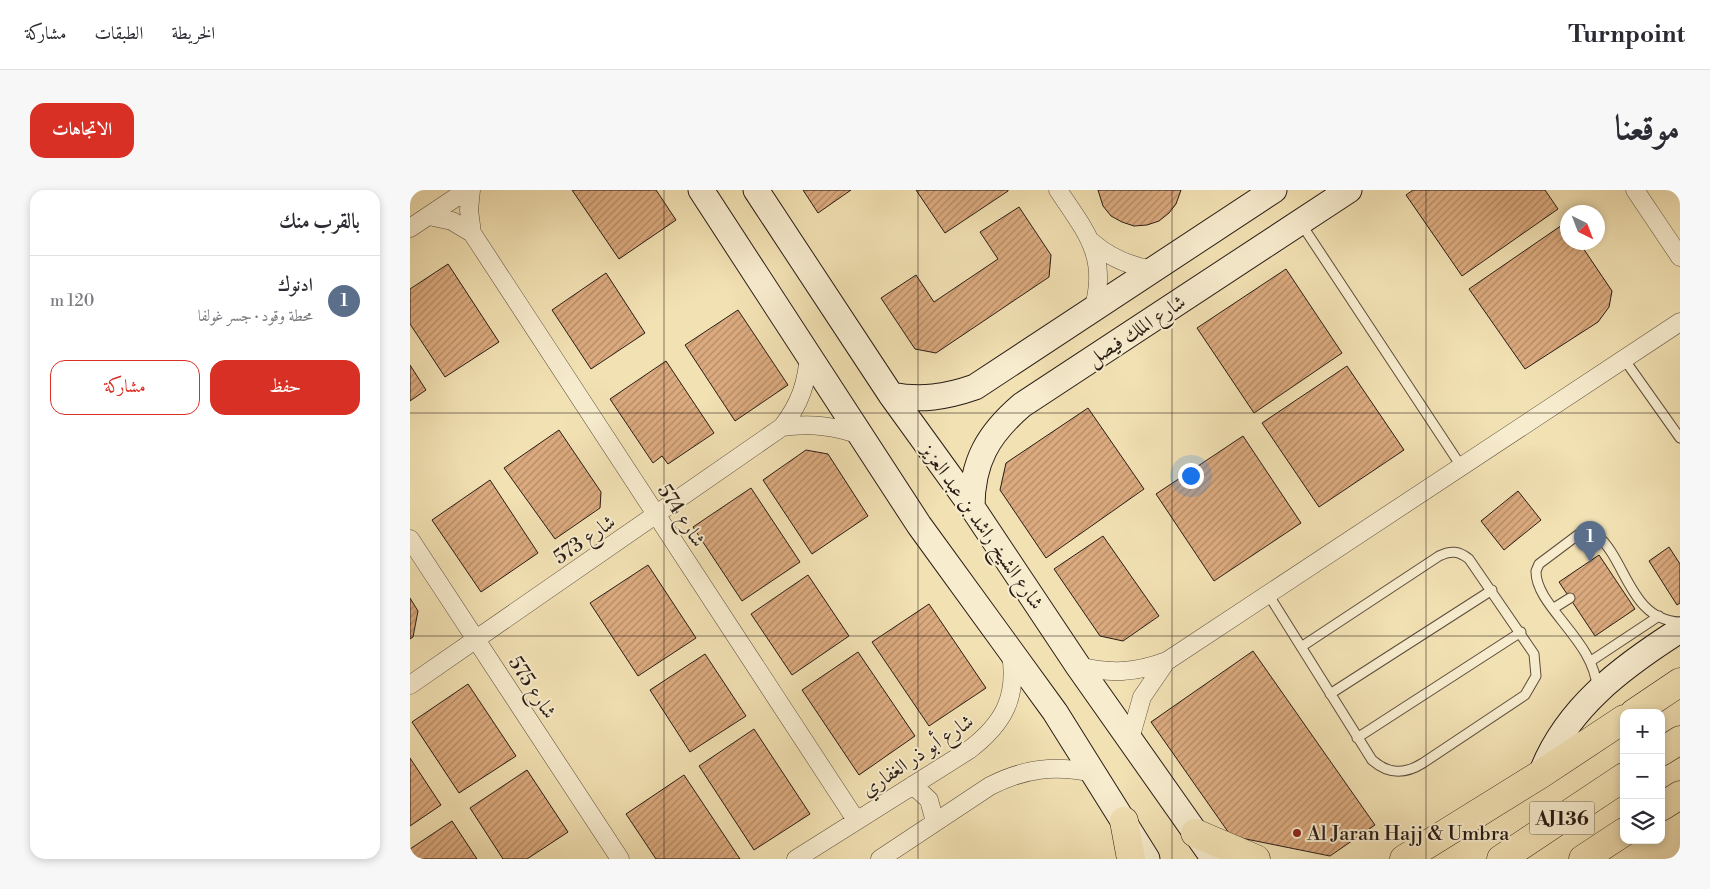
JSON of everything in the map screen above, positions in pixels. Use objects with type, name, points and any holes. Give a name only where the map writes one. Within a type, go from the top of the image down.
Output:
[{"type":"main road","points":[[701,190],[863,436],[919,525],[1055,712],[1147,859]]},
{"type":"main road","name":"شارع الشيخ راشد بن عبد العزيز","points":[[756,190],[891,395],[972,507],[1078,666],[1214,859]]},
{"type":"main road","name":"شارع الملك فيصل","points":[[891,395],[912,399],[933,398],[968,390],[1056,335],[1274,190]]},
{"type":"main road","name":"شارع الملك فيصل","points":[[972,507],[972,487],[976,468],[994,433],[1022,405],[1349,190]]},
{"type":"main road","points":[[1056,335],[1059,352],[1064,359],[1078,368]]},
{"type":"main road","points":[[1434,859],[1498,817],[1529,790],[1541,774],[1565,726],[1598,691],[1680,630]]},
{"type":"main road","points":[[1640,709],[1680,682]]},
{"type":"main road","points":[[1402,859],[1541,774],[1620,722]]},
{"type":"main road","points":[[1665,749],[1680,740]]},
{"type":"main road","name":"AJ136","points":[[1501,859],[1620,780]]},
{"type":"main road","points":[[1665,804],[1680,795]]},
{"type":"main road","points":[[1124,821],[1131,859]]},
{"type":"main road","points":[[1196,833],[1256,859]]},
{"type":"main road","name":"AJ136","points":[[1583,859],[1620,835]]},
{"type":"street","points":[[410,228],[469,190]]},
{"type":"street","name":"شارع 574","points":[[469,190],[472,233],[856,820]]},
{"type":"street","points":[[1058,190],[1092,242],[1097,255],[1099,283],[1093,310]]},
{"type":"street","points":[[1635,190],[1680,257]]},
{"type":"street","name":"شارع 574","points":[[429,216],[452,221],[472,233]]},
{"type":"street","points":[[1092,242],[1102,251],[1127,264],[1154,270]]},
{"type":"street","points":[[1078,666],[1100,671],[1123,672],[1145,669],[1166,661],[1680,322]]},
{"type":"street","name":"شارع 573","points":[[410,685],[782,428],[794,412],[803,394],[808,374],[809,354]]},
{"type":"street","name":"شارع 573","points":[[782,428],[815,425],[831,427],[863,436]]},
{"type":"street","name":"شارع 575","points":[[410,539],[620,859]]},
{"type":"street","name":"شارع أبو ذر الغفاري","points":[[796,859],[987,736],[1001,718],[1010,698],[1015,675],[1011,653]]},
{"type":"street","points":[[1130,739],[1142,697],[1166,661]]},
{"type":"street","points":[[880,859],[902,852],[935,822],[990,786],[1009,776],[1051,767],[1072,768],[1093,773]]},
{"type":"street","points":[[913,785],[929,800],[935,822]]},
{"type":"lane","points":[[1300,222],[1461,466]]},
{"type":"lane","points":[[1624,359],[1680,438]]},
{"type":"lane","points":[[1598,691],[1591,661],[1538,587],[1536,571],[1539,564],[1580,534],[1585,532],[1597,535],[1614,569],[1639,600],[1658,616],[1680,622]]},
{"type":"lane","points":[[1268,594],[1357,738],[1380,768],[1402,772],[1413,770],[1525,695],[1532,686],[1536,676],[1537,665],[1534,654],[1521,632],[1492,590],[1464,555],[1458,552],[1445,553],[1301,647]]},
{"type":"lane","points":[[1330,694],[1492,590]]},
{"type":"lane","points":[[1554,608],[1570,598]]},
{"type":"lane","points":[[1591,661],[1658,616]]},
{"type":"lane","points":[[1357,738],[1521,632]]},
{"type":"building","points":[[572,190],[656,190],[676,220],[619,259]]},
{"type":"building","points":[[803,190],[851,190],[818,213]]},
{"type":"building","points":[[916,190],[1008,190],[1008,191],[945,233]]},
{"type":"building","points":[[1098,190],[1181,190],[1176,204],[1159,221],[1147,225],[1134,226],[1111,216],[1103,206]]},
{"type":"building","points":[[1413,190],[1545,190],[1558,209],[1462,276],[1406,195]]},
{"type":"building","points":[[1019,207],[1051,255],[1049,277],[936,353],[915,349],[881,298],[916,275],[934,302],[998,259],[980,232]]},
{"type":"building","points":[[1560,226],[1560,250],[1584,250],[1612,291],[1609,307],[1598,322],[1525,369],[1469,289]]},
{"type":"building","points":[[448,264],[499,342],[445,377],[410,324],[410,289]]},
{"type":"building","points":[[1286,269],[1342,353],[1254,413],[1197,328]]},
{"type":"building","points":[[606,273],[645,333],[591,369],[552,310]]},
{"type":"building","points":[[738,310],[788,385],[735,421],[685,345]]},
{"type":"building","points":[[666,361],[714,433],[668,464],[662,456],[653,463],[610,399]]},
{"type":"building","points":[[410,365],[426,390],[410,401]]},
{"type":"building","points":[[1347,366],[1404,450],[1319,507],[1262,423]]},
{"type":"building","points":[[1088,408],[1144,489],[1046,558],[1000,490],[1006,463]]},
{"type":"building","points":[[559,430],[601,492],[600,508],[555,539],[504,468]]},
{"type":"building","points":[[1243,436],[1301,523],[1214,581],[1156,494]]},
{"type":"building","points":[[806,450],[828,454],[868,516],[812,554],[763,480]]},
{"type":"building","points":[[490,480],[538,553],[481,592],[432,520]]},
{"type":"building","points":[[751,488],[800,562],[742,601],[693,527]]},
{"type":"building","points":[[1518,491],[1541,520],[1504,550],[1481,521]]},
{"type":"building","points":[[1103,536],[1159,616],[1123,641],[1100,636],[1054,569]]},
{"type":"building","points":[[1669,547],[1680,564],[1680,603],[1677,605],[1649,561]]},
{"type":"building","points":[[1599,555],[1635,609],[1595,636],[1559,582]]},
{"type":"building","points":[[648,565],[696,638],[638,676],[590,603]]},
{"type":"building","points":[[808,575],[849,636],[792,675],[751,614]]},
{"type":"building","points":[[410,598],[418,611],[413,637],[410,639]]},
{"type":"building","points":[[929,604],[986,688],[929,726],[872,642]]},
{"type":"building","points":[[1253,651],[1375,825],[1330,856],[1231,836],[1151,722]]},
{"type":"building","points":[[858,652],[915,736],[859,775],[802,690]]},
{"type":"building","points":[[705,654],[746,716],[690,752],[650,690]]},
{"type":"building","points":[[468,684],[516,756],[459,793],[412,722]]},
{"type":"building","points":[[754,729],[810,814],[754,850],[699,766]]},
{"type":"building","points":[[410,758],[441,805],[410,826]]},
{"type":"building","points":[[527,770],[568,832],[527,859],[503,859],[470,808]]},
{"type":"building","points":[[684,775],[740,859],[656,859],[626,814]]},
{"type":"building","points":[[452,821],[477,859],[410,859],[410,849]]},
{"type":"place","name":"ادنوك","points":[[1590,562]]},
{"type":"place","name":"Al Jaran Hajj & Umbra","points":[[1297,833]]}]
